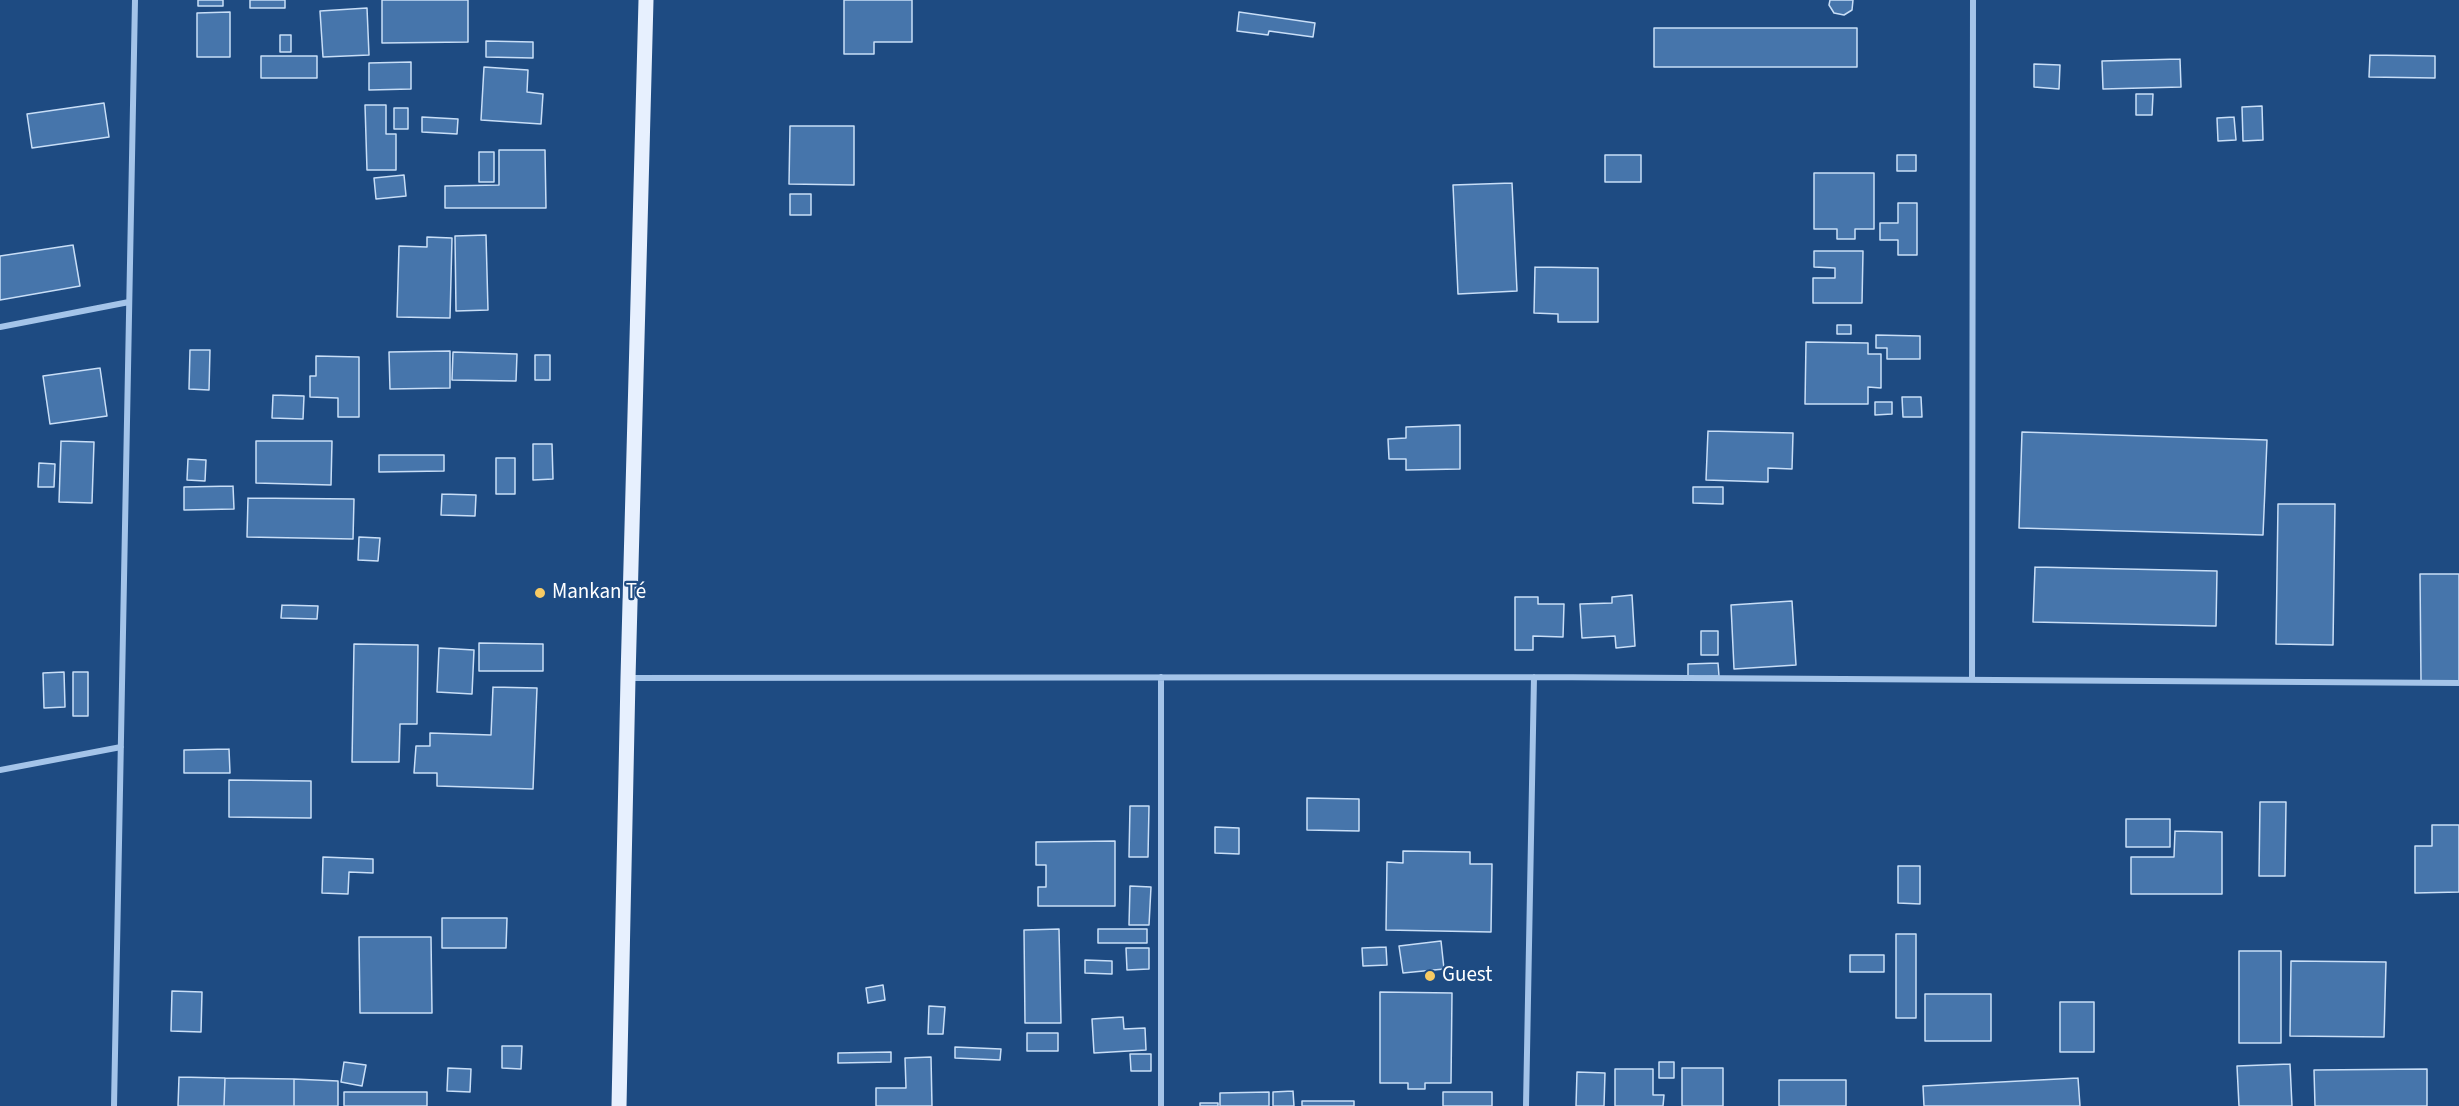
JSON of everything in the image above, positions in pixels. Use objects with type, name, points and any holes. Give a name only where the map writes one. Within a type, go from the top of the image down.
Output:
[{"type":"main road","points":[[619,1106],[646,0]]},
{"type":"street","points":[[114,1106],[135,0]]},
{"type":"street","points":[[1972,680],[1973,0]]},
{"type":"street","points":[[0,327],[129,302]]},
{"type":"street","points":[[1161,677],[1161,1106]]},
{"type":"street","points":[[628,678],[1534,677],[2459,683]]},
{"type":"street","points":[[1526,1106],[1534,677]]},
{"type":"street","points":[[0,770],[121,747]]},
{"type":"building","points":[[198,0],[223,0],[223,6],[198,6]]},
{"type":"building","points":[[250,0],[285,0],[285,8],[250,8]]},
{"type":"building","points":[[382,0],[468,0],[468,42],[382,43]]},
{"type":"building","points":[[844,0],[912,0],[912,42],[874,42],[874,54],[844,54]]},
{"type":"building","points":[[1830,0],[1853,0],[1852,10],[1844,15],[1834,13],[1829,5]]},
{"type":"building","points":[[367,8],[369,55],[323,57],[320,11]]},
{"type":"building","points":[[230,12],[230,57],[197,57],[197,13]]},
{"type":"building","points":[[1239,12],[1315,23],[1313,37],[1269,31],[1268,35],[1237,31]]},
{"type":"building","points":[[1654,28],[1857,28],[1857,67],[1654,67]]},
{"type":"building","points":[[280,35],[291,35],[291,52],[280,52]]},
{"type":"building","points":[[486,41],[533,42],[533,58],[486,57]]},
{"type":"building","points":[[2370,55],[2435,56],[2435,78],[2369,77]]},
{"type":"building","points":[[261,56],[317,56],[317,78],[261,78]]},
{"type":"building","points":[[2180,59],[2181,87],[2103,89],[2102,61]]},
{"type":"building","points":[[411,62],[411,89],[369,90],[369,63]]},
{"type":"building","points":[[2034,64],[2060,65],[2059,89],[2034,87]]},
{"type":"building","points":[[484,67],[528,70],[527,92],[543,94],[541,124],[481,120]]},
{"type":"building","points":[[2136,94],[2153,94],[2152,115],[2136,115]]},
{"type":"building","points":[[104,103],[109,137],[32,148],[27,114]]},
{"type":"building","points":[[365,105],[386,105],[386,134],[396,134],[396,170],[367,170]]},
{"type":"building","points":[[2262,106],[2263,140],[2243,141],[2242,107]]},
{"type":"building","points":[[394,108],[408,108],[408,129],[394,129]]},
{"type":"building","points":[[422,117],[458,119],[457,134],[422,132]]},
{"type":"building","points":[[2234,117],[2236,140],[2218,141],[2217,118]]},
{"type":"building","points":[[790,126],[854,126],[854,185],[789,184]]},
{"type":"building","points":[[499,150],[545,150],[546,208],[445,208],[445,186],[499,185]]},
{"type":"building","points":[[479,152],[494,152],[494,182],[479,182]]},
{"type":"building","points":[[1605,155],[1641,155],[1641,182],[1605,182]]},
{"type":"building","points":[[1897,155],[1916,155],[1916,171],[1897,171]]},
{"type":"building","points":[[1814,173],[1874,173],[1874,229],[1855,229],[1855,239],[1837,239],[1837,229],[1814,229]]},
{"type":"building","points":[[404,175],[406,196],[376,199],[374,178]]},
{"type":"building","points":[[1512,183],[1517,291],[1458,294],[1453,185]]},
{"type":"building","points":[[790,194],[811,194],[811,215],[790,215]]},
{"type":"building","points":[[1898,203],[1917,203],[1917,255],[1898,255],[1898,240],[1880,240],[1880,223],[1898,223]]},
{"type":"building","points":[[486,235],[488,310],[456,311],[455,236]]},
{"type":"building","points":[[427,237],[452,238],[450,318],[397,317],[399,246],[427,247]]},
{"type":"building","points":[[73,245],[80,286],[0,300],[0,256]]},
{"type":"building","points":[[1814,251],[1863,251],[1862,303],[1813,303],[1813,278],[1835,278],[1835,268],[1814,267]]},
{"type":"building","points":[[1535,267],[1598,268],[1598,322],[1558,322],[1558,314],[1534,313]]},
{"type":"building","points":[[1837,325],[1851,325],[1851,334],[1837,334]]},
{"type":"building","points":[[1876,335],[1920,336],[1920,359],[1887,359],[1887,348],[1876,348]]},
{"type":"building","points":[[1806,342],[1868,343],[1868,354],[1881,354],[1881,388],[1868,387],[1868,404],[1805,404]]},
{"type":"building","points":[[190,350],[210,350],[209,390],[189,389]]},
{"type":"building","points":[[450,351],[450,388],[390,389],[389,352]]},
{"type":"building","points":[[453,352],[517,354],[516,381],[452,380]]},
{"type":"building","points":[[535,355],[550,355],[550,380],[535,380]]},
{"type":"building","points":[[316,356],[359,357],[359,417],[338,417],[338,398],[310,397],[310,376],[316,376]]},
{"type":"building","points":[[100,368],[107,416],[50,424],[43,376]]},
{"type":"building","points":[[273,395],[304,396],[303,419],[272,418]]},
{"type":"building","points":[[1902,397],[1921,397],[1922,417],[1903,417]]},
{"type":"building","points":[[1875,402],[1892,402],[1892,414],[1875,415]]},
{"type":"building","points":[[1460,425],[1460,469],[1406,470],[1406,459],[1389,459],[1388,439],[1406,438],[1406,427]]},
{"type":"building","points":[[1708,431],[1793,433],[1792,469],[1768,468],[1768,482],[1706,480]]},
{"type":"building","points":[[2022,432],[2267,440],[2263,535],[2019,528]]},
{"type":"building","points":[[61,441],[94,442],[92,503],[59,502]]},
{"type":"building","points":[[256,441],[332,441],[331,485],[256,483]]},
{"type":"building","points":[[533,444],[552,444],[553,479],[533,480]]},
{"type":"building","points":[[379,455],[444,455],[444,471],[379,472]]},
{"type":"building","points":[[496,458],[515,458],[515,494],[496,494]]},
{"type":"building","points":[[188,459],[206,460],[205,481],[187,480]]},
{"type":"building","points":[[39,463],[55,464],[54,487],[38,487]]},
{"type":"building","points":[[233,486],[234,509],[184,510],[184,487]]},
{"type":"building","points":[[1693,487],[1723,487],[1723,504],[1693,503]]},
{"type":"building","points":[[442,494],[476,495],[475,516],[441,515]]},
{"type":"building","points":[[248,498],[354,499],[353,539],[247,537]]},
{"type":"building","points":[[2278,504],[2335,504],[2333,645],[2276,644]]},
{"type":"building","points":[[359,537],[380,538],[378,561],[358,560]]},
{"type":"building","points":[[2035,567],[2217,571],[2216,626],[2033,622]]},
{"type":"building","points":[[2420,574],[2459,574],[2459,681],[2421,681]]},
{"type":"building","points":[[1632,595],[1635,646],[1616,648],[1615,636],[1582,638],[1580,604],[1612,603],[1612,597]]},
{"type":"building","points":[[1515,597],[1538,597],[1538,604],[1564,604],[1563,637],[1533,636],[1533,650],[1515,650]]},
{"type":"building","points":[[1792,601],[1796,665],[1734,669],[1731,605]]},
{"type":"building","points":[[282,605],[318,606],[317,619],[281,618]]},
{"type":"building","points":[[1701,631],[1718,631],[1718,655],[1701,655]]},
{"type":"building","points":[[479,643],[543,644],[543,671],[479,671]]},
{"type":"building","points":[[354,644],[418,645],[417,724],[400,724],[399,762],[352,762]]},
{"type":"building","points":[[439,648],[474,650],[472,694],[437,692]]},
{"type":"building","points":[[1718,663],[1719,676],[1688,677],[1688,664]]},
{"type":"building","points":[[64,672],[65,707],[44,708],[43,673]]},
{"type":"building","points":[[73,672],[88,672],[88,716],[73,716]]},
{"type":"building","points":[[493,687],[537,688],[533,789],[437,786],[437,773],[414,773],[416,746],[430,746],[430,733],[491,735]]},
{"type":"building","points":[[229,749],[230,773],[184,773],[184,750]]},
{"type":"building","points":[[229,780],[311,781],[311,818],[229,817]]},
{"type":"building","points":[[1307,798],[1359,799],[1359,831],[1307,830]]},
{"type":"building","points":[[2260,802],[2286,802],[2285,876],[2259,876]]},
{"type":"building","points":[[1130,806],[1149,806],[1148,857],[1129,857]]},
{"type":"building","points":[[2126,819],[2170,819],[2170,847],[2126,847]]},
{"type":"building","points":[[2432,825],[2459,825],[2459,892],[2415,893],[2415,846],[2432,846]]},
{"type":"building","points":[[1215,827],[1239,828],[1239,854],[1215,853]]},
{"type":"building","points":[[2175,831],[2222,832],[2222,894],[2131,894],[2131,857],[2174,857]]},
{"type":"building","points":[[1115,841],[1115,906],[1038,906],[1038,887],[1046,887],[1046,865],[1036,865],[1036,842]]},
{"type":"building","points":[[1403,851],[1470,852],[1470,864],[1492,864],[1491,932],[1386,930],[1387,862],[1403,863]]},
{"type":"building","points":[[323,857],[373,859],[373,873],[349,872],[348,894],[322,893]]},
{"type":"building","points":[[1898,866],[1920,866],[1920,904],[1898,903]]},
{"type":"building","points":[[1130,886],[1151,887],[1149,925],[1129,925]]},
{"type":"building","points":[[442,918],[507,918],[506,948],[442,948]]},
{"type":"building","points":[[1059,929],[1061,1023],[1025,1023],[1024,930]]},
{"type":"building","points":[[1098,929],[1147,929],[1147,943],[1098,943]]},
{"type":"building","points":[[1896,934],[1916,934],[1916,1018],[1896,1018]]},
{"type":"building","points":[[359,937],[431,937],[432,1013],[360,1013]]},
{"type":"building","points":[[1441,941],[1444,969],[1403,973],[1399,946]]},
{"type":"building","points":[[1386,947],[1387,965],[1363,966],[1362,948]]},
{"type":"building","points":[[1126,948],[1149,948],[1149,969],[1127,970]]},
{"type":"building","points":[[2239,951],[2281,951],[2281,1043],[2239,1043]]},
{"type":"building","points":[[1850,955],[1884,955],[1884,972],[1850,972]]},
{"type":"building","points":[[1085,960],[1112,961],[1112,974],[1085,973]]},
{"type":"building","points":[[2291,961],[2386,962],[2384,1037],[2290,1036]]},
{"type":"building","points":[[883,985],[885,1000],[868,1003],[866,988]]},
{"type":"building","points":[[172,991],[202,992],[201,1032],[171,1031]]},
{"type":"building","points":[[1380,992],[1452,993],[1451,1083],[1425,1083],[1425,1089],[1408,1089],[1408,1083],[1380,1083]]},
{"type":"building","points":[[1925,994],[1991,994],[1991,1041],[1925,1041]]},
{"type":"building","points":[[2060,1002],[2094,1002],[2094,1052],[2060,1052]]},
{"type":"building","points":[[929,1006],[945,1007],[943,1034],[928,1034]]},
{"type":"building","points":[[1123,1017],[1124,1029],[1145,1028],[1146,1050],[1094,1053],[1092,1019]]},
{"type":"building","points":[[1027,1033],[1058,1033],[1058,1051],[1027,1051]]},
{"type":"building","points":[[502,1046],[522,1046],[521,1069],[502,1068]]},
{"type":"building","points":[[955,1047],[1001,1049],[1000,1060],[955,1058]]},
{"type":"building","points":[[891,1052],[891,1062],[838,1063],[838,1053]]},
{"type":"building","points":[[1130,1054],[1151,1054],[1151,1071],[1131,1071]]},
{"type":"building","points":[[931,1057],[932,1106],[876,1106],[876,1088],[906,1088],[905,1058]]},
{"type":"building","points":[[344,1062],[366,1065],[362,1086],[341,1082]]},
{"type":"building","points":[[1659,1062],[1674,1062],[1674,1078],[1659,1078]]},
{"type":"building","points":[[2290,1064],[2292,1106],[2239,1106],[2237,1066]]},
{"type":"building","points":[[448,1068],[471,1069],[470,1092],[447,1091]]},
{"type":"building","points":[[1682,1068],[1723,1068],[1723,1106],[1682,1106]]},
{"type":"building","points":[[1615,1069],[1653,1069],[1653,1095],[1664,1095],[1663,1106],[1615,1106]]},
{"type":"building","points":[[2427,1069],[2427,1106],[2315,1106],[2314,1070]]},
{"type":"building","points":[[1577,1072],[1605,1073],[1604,1106],[1576,1106]]},
{"type":"building","points":[[179,1077],[225,1078],[224,1106],[178,1106]]},
{"type":"building","points":[[225,1078],[294,1079],[294,1106],[224,1106]]},
{"type":"building","points":[[2078,1078],[2080,1106],[1924,1106],[1923,1086]]},
{"type":"building","points":[[294,1079],[338,1081],[338,1106],[294,1106]]},
{"type":"building","points":[[1779,1080],[1846,1080],[1846,1106],[1779,1106]]},
{"type":"building","points":[[1293,1091],[1294,1106],[1273,1106],[1273,1092]]},
{"type":"building","points":[[344,1092],[427,1092],[427,1106],[344,1106]]},
{"type":"building","points":[[1269,1092],[1269,1106],[1220,1106],[1220,1093]]},
{"type":"building","points":[[1443,1092],[1492,1092],[1492,1106],[1443,1106]]},
{"type":"building","points":[[1302,1101],[1354,1101],[1354,1106],[1302,1106]]},
{"type":"building","points":[[1200,1103],[1218,1103],[1218,1106],[1200,1106]]},
{"type":"place","name":"Mankan Té","points":[[540,593]]},
{"type":"place","name":"Guest","points":[[1430,976]]}]
